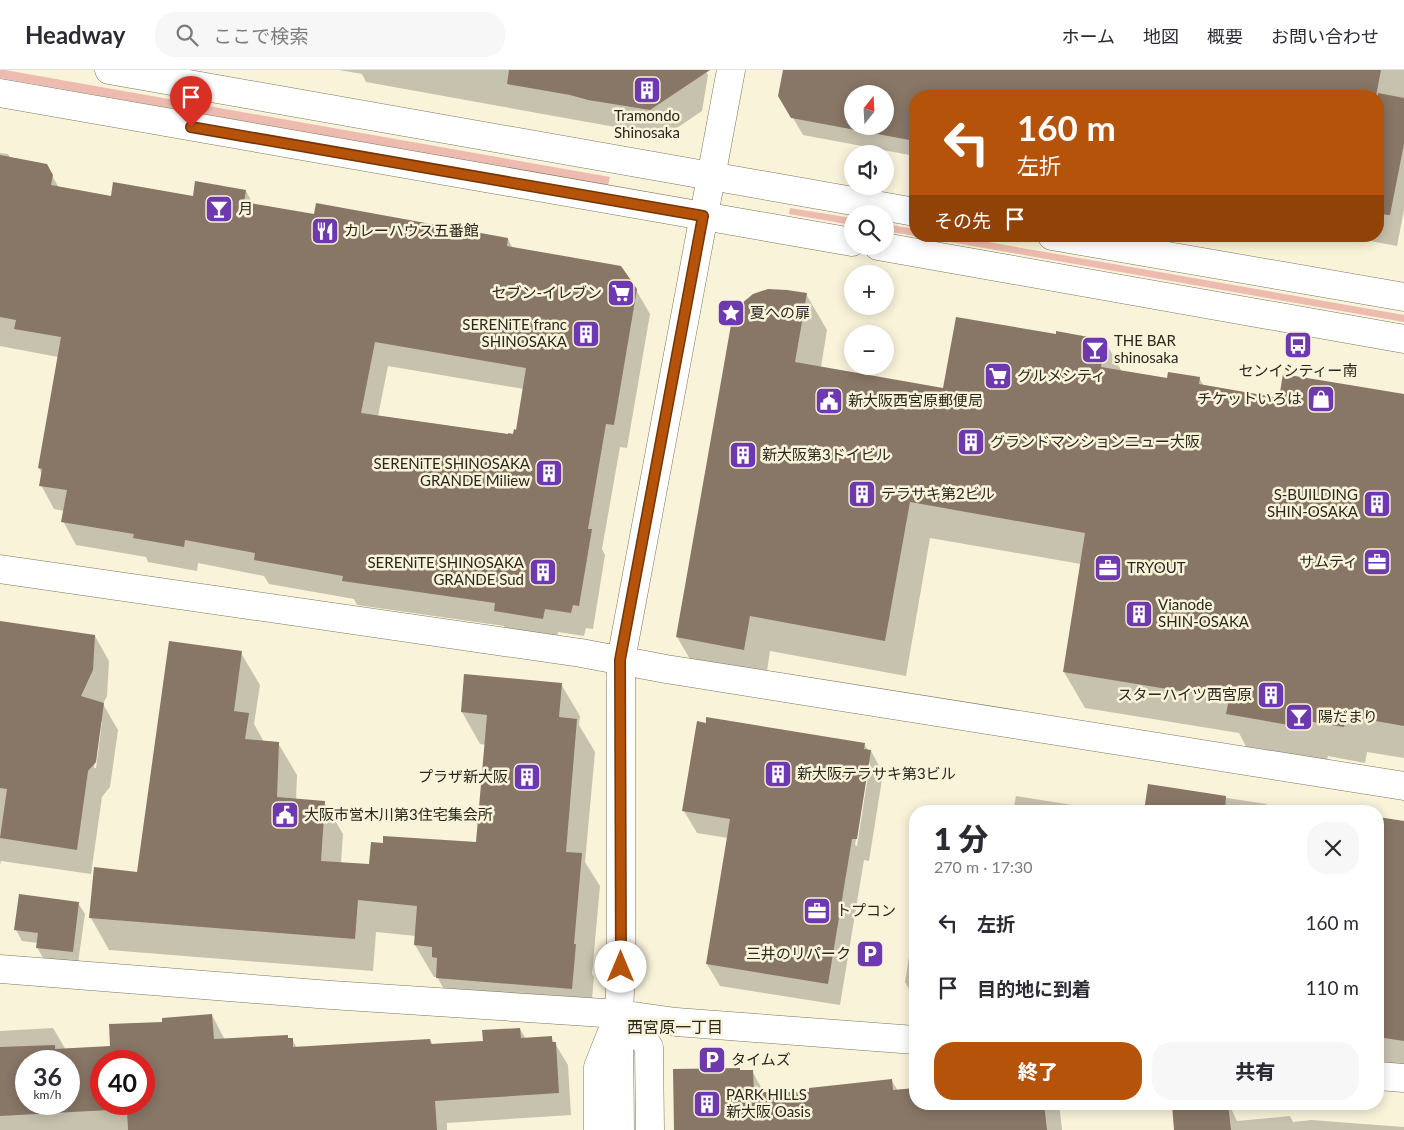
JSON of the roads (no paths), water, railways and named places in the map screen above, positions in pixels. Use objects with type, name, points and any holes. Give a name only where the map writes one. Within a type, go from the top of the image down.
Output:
[{"type":"street","points":[[109,70],[909,211]]},
{"type":"street","points":[[620,1130],[620,660],[731,70]]},
{"type":"street","points":[[0,93],[844,241]]},
{"type":"street","points":[[1087,242],[1404,296]]},
{"type":"street","points":[[894,249],[1404,339]]},
{"type":"street","points":[[0,569],[620,660],[666,669],[1404,786]]},
{"type":"street","points":[[0,969],[330,995],[619,1014],[676,1022],[909,1040]]},
{"type":"street","points":[[598,1130],[598,1067],[619,1014]]},
{"type":"street","points":[[619,1014],[638,1032],[649,1047],[650,1130]]},
{"type":"street","points":[[1384,1076],[1404,1078]]},
{"type":"place","name":"Tramondo Shinosaka","points":[[647,90]]},
{"type":"place","name":"月","points":[[219,209]]},
{"type":"place","name":"カレーハウス五番館","points":[[325,231]]},
{"type":"place","name":"セブン-イレブン","points":[[621,293]]},
{"type":"place","name":"夏への扉","points":[[731,313]]},
{"type":"place","name":"SERENiTE franc SHINOSAKA","points":[[586,334]]},
{"type":"place","name":"センイシティー南","points":[[1298,345]]},
{"type":"place","name":"THE BAR shinosaka","points":[[1095,350]]},
{"type":"place","name":"グルメシティ","points":[[998,376]]},
{"type":"place","name":"チケットいろは","points":[[1321,399]]},
{"type":"place","name":"新大阪西宮原郵便局","points":[[829,401]]},
{"type":"place","name":"グランドマンションニュー大阪","points":[[971,442]]},
{"type":"place","name":"新大阪第3ドイビル","points":[[743,455]]},
{"type":"place","name":"SERENiTE SHINOSAKA GRANDE Miliew","points":[[549,473]]},
{"type":"place","name":"テラサキ第2ビル","points":[[862,494]]},
{"type":"place","name":"S-BUILDING SHIN-OSAKA","points":[[1377,504]]},
{"type":"place","name":"サムティ","points":[[1377,562]]},
{"type":"place","name":"TRYOUT","points":[[1108,568]]},
{"type":"place","name":"SERENiTE SHINOSAKA GRANDE Sud","points":[[543,572]]},
{"type":"place","name":"Vianode SHIN-OSAKA","points":[[1139,614]]},
{"type":"place","name":"スターハイツ西宮原","points":[[1271,695]]},
{"type":"place","name":"陽だまり","points":[[1299,717]]},
{"type":"place","name":"新大阪テラサキ第3ビル","points":[[778,774]]},
{"type":"place","name":"プラザ新大阪","points":[[527,777]]},
{"type":"place","name":"大阪市営木川第3住宅集会所","points":[[285,815]]},
{"type":"place","name":"トプコン","points":[[817,911]]},
{"type":"place","name":"三井のリパーク","points":[[870,954]]},
{"type":"place","name":"タイムズ","points":[[712,1060]]},
{"type":"place","name":"PARK HILLS 新大阪 Oasis","points":[[707,1104]]},
{"type":"district","name":"西宮原一丁目","points":[[675,1027]]}]
